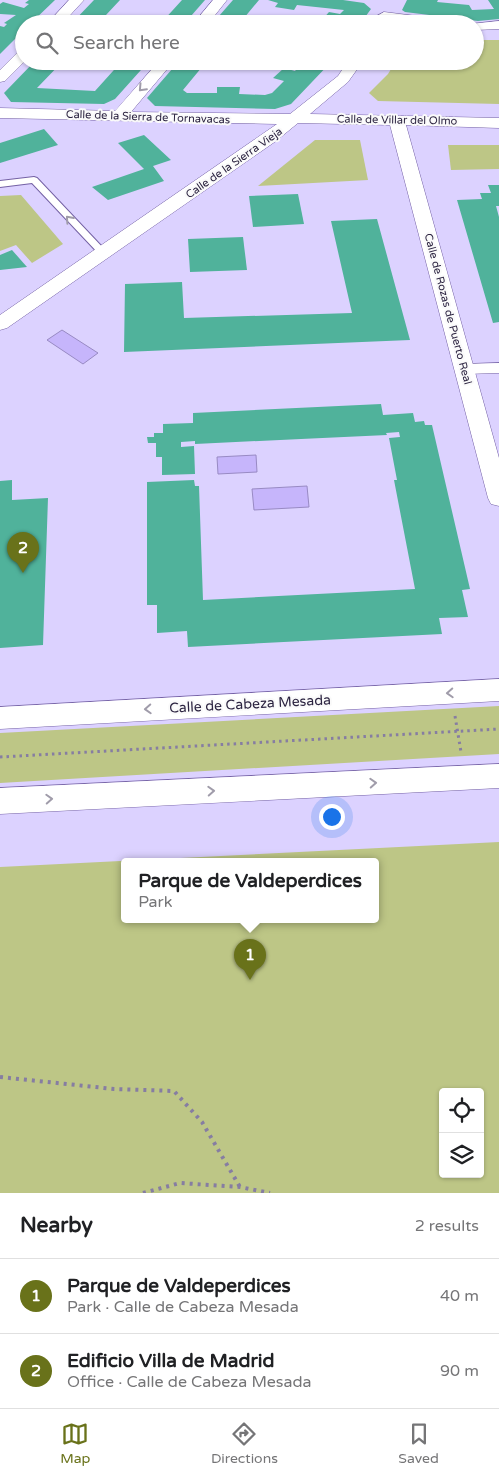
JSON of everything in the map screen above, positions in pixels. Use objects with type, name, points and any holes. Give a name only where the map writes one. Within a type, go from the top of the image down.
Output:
[{"type":"street","points":[[63,15],[77,0]]},
{"type":"street","points":[[208,15],[220,0]]},
{"type":"street","points":[[385,15],[394,0]]},
{"type":"street","points":[[484,26],[499,25]]},
{"type":"street","points":[[0,78],[15,63]]},
{"type":"street","points":[[119,116],[158,70]]},
{"type":"street","name":"Calle de la Sierra Vieja","points":[[0,324],[295,118],[343,79],[350,70]]},
{"type":"street","name":"Calle de la Sierra de Tornavacas","points":[[0,113],[275,120],[295,118]]},
{"type":"street","name":"Calle de Villar del Olmo","points":[[295,118],[499,123]]},
{"type":"street","name":"Calle de Rozas de Puerto Real","points":[[397,120],[499,498]]},
{"type":"street","points":[[464,369],[499,368]]},
{"type":"street","name":"Calle de Cabeza Mesada","points":[[0,718],[499,690]]},
{"type":"street","points":[[0,801],[499,776]]},
{"type":"lane","points":[[1,183],[34,180],[103,253]]},
{"type":"path","points":[[454,708],[462,758]]},
{"type":"path","points":[[0,756],[499,729]]},
{"type":"path","points":[[0,1078],[114,1089],[174,1091],[202,1122],[240,1186]]},
{"type":"path","points":[[143,1193],[180,1183],[240,1186],[270,1193]]},
{"type":"green space","points":[[484,40],[499,40],[499,104],[378,101],[369,93],[390,70],[484,70]]},
{"type":"green space","points":[[315,140],[360,140],[368,180],[258,186]]},
{"type":"green space","points":[[448,145],[499,145],[499,169],[451,170]]},
{"type":"green space","points":[[21,195],[63,244],[32,263],[16,245],[0,251],[0,196]]},
{"type":"green space","points":[[499,706],[499,754],[0,783],[0,733]]},
{"type":"green space","points":[[499,842],[499,1193],[0,1193],[0,867],[121,861],[121,923],[379,923],[379,858],[180,858]]},
{"type":"shaded area","points":[[62,330],[98,353],[83,364],[47,340]]},
{"type":"shaded area","points":[[256,455],[257,472],[218,474],[217,457]]},
{"type":"shaded area","points":[[307,486],[309,507],[254,510],[252,489]]},
{"type":"building","points":[[29,0],[55,0],[39,15],[0,14],[0,4],[3,2],[24,8],[29,4],[25,3]]},
{"type":"building","points":[[94,0],[120,0],[106,15],[80,15]]},
{"type":"building","points":[[182,0],[205,0],[192,15],[168,15]]},
{"type":"building","points":[[233,0],[259,0],[246,15],[220,15]]},
{"type":"building","points":[[268,0],[343,0],[364,3],[371,9],[367,15],[326,15],[329,12],[340,14],[344,10],[297,5],[294,10],[275,7],[278,3]]},
{"type":"building","points":[[407,0],[438,0],[437,2],[469,5],[472,10],[494,9],[488,0],[499,0],[499,19],[484,20],[484,15],[429,15],[402,10]]},
{"type":"building","points":[[15,16],[15,39],[0,54],[0,26],[4,27],[7,24],[4,23]]},
{"type":"building","points":[[26,70],[54,70],[37,88],[95,91],[114,70],[141,70],[115,99],[104,104],[11,102],[4,93]]},
{"type":"building","points":[[171,70],[200,70],[183,90],[187,93],[217,93],[217,87],[240,87],[239,94],[265,95],[272,93],[284,81],[273,78],[282,70],[323,70],[291,104],[275,109],[155,106],[147,98]]},
{"type":"building","points":[[44,129],[58,145],[0,163],[0,143]]},
{"type":"building","points":[[144,135],[171,160],[153,166],[164,181],[108,200],[92,187],[144,169],[118,143]]},
{"type":"building","points":[[488,185],[499,185],[499,206],[496,206],[499,217],[499,322],[493,323],[457,200],[482,199],[480,193],[491,193]]},
{"type":"building","points":[[298,194],[304,224],[253,227],[249,196]]},
{"type":"building","points":[[377,219],[410,340],[124,352],[125,284],[182,282],[184,318],[352,313],[331,221]]},
{"type":"building","points":[[243,237],[247,270],[190,272],[188,239]]},
{"type":"building","points":[[12,250],[27,267],[0,270],[0,255]]},
{"type":"building","points":[[381,404],[383,415],[413,413],[415,422],[424,421],[425,425],[432,425],[470,589],[462,590],[468,617],[439,618],[442,634],[188,647],[187,631],[157,633],[157,605],[147,605],[147,482],[194,480],[195,486],[199,486],[203,600],[415,589],[394,480],[397,480],[389,438],[400,437],[399,432],[386,433],[387,435],[195,444],[195,441],[181,442],[181,447],[194,446],[195,474],[162,475],[162,457],[156,457],[156,443],[148,443],[147,437],[154,437],[154,433],[163,433],[163,424],[193,423],[193,413]]},
{"type":"building","points":[[12,480],[12,500],[48,498],[43,645],[0,648],[0,481]]},
{"type":"place","name":"Edificio Villa de Madrid","points":[[23,573]]},
{"type":"place","name":"Parque de Valdeperdices","points":[[250,980]]}]
